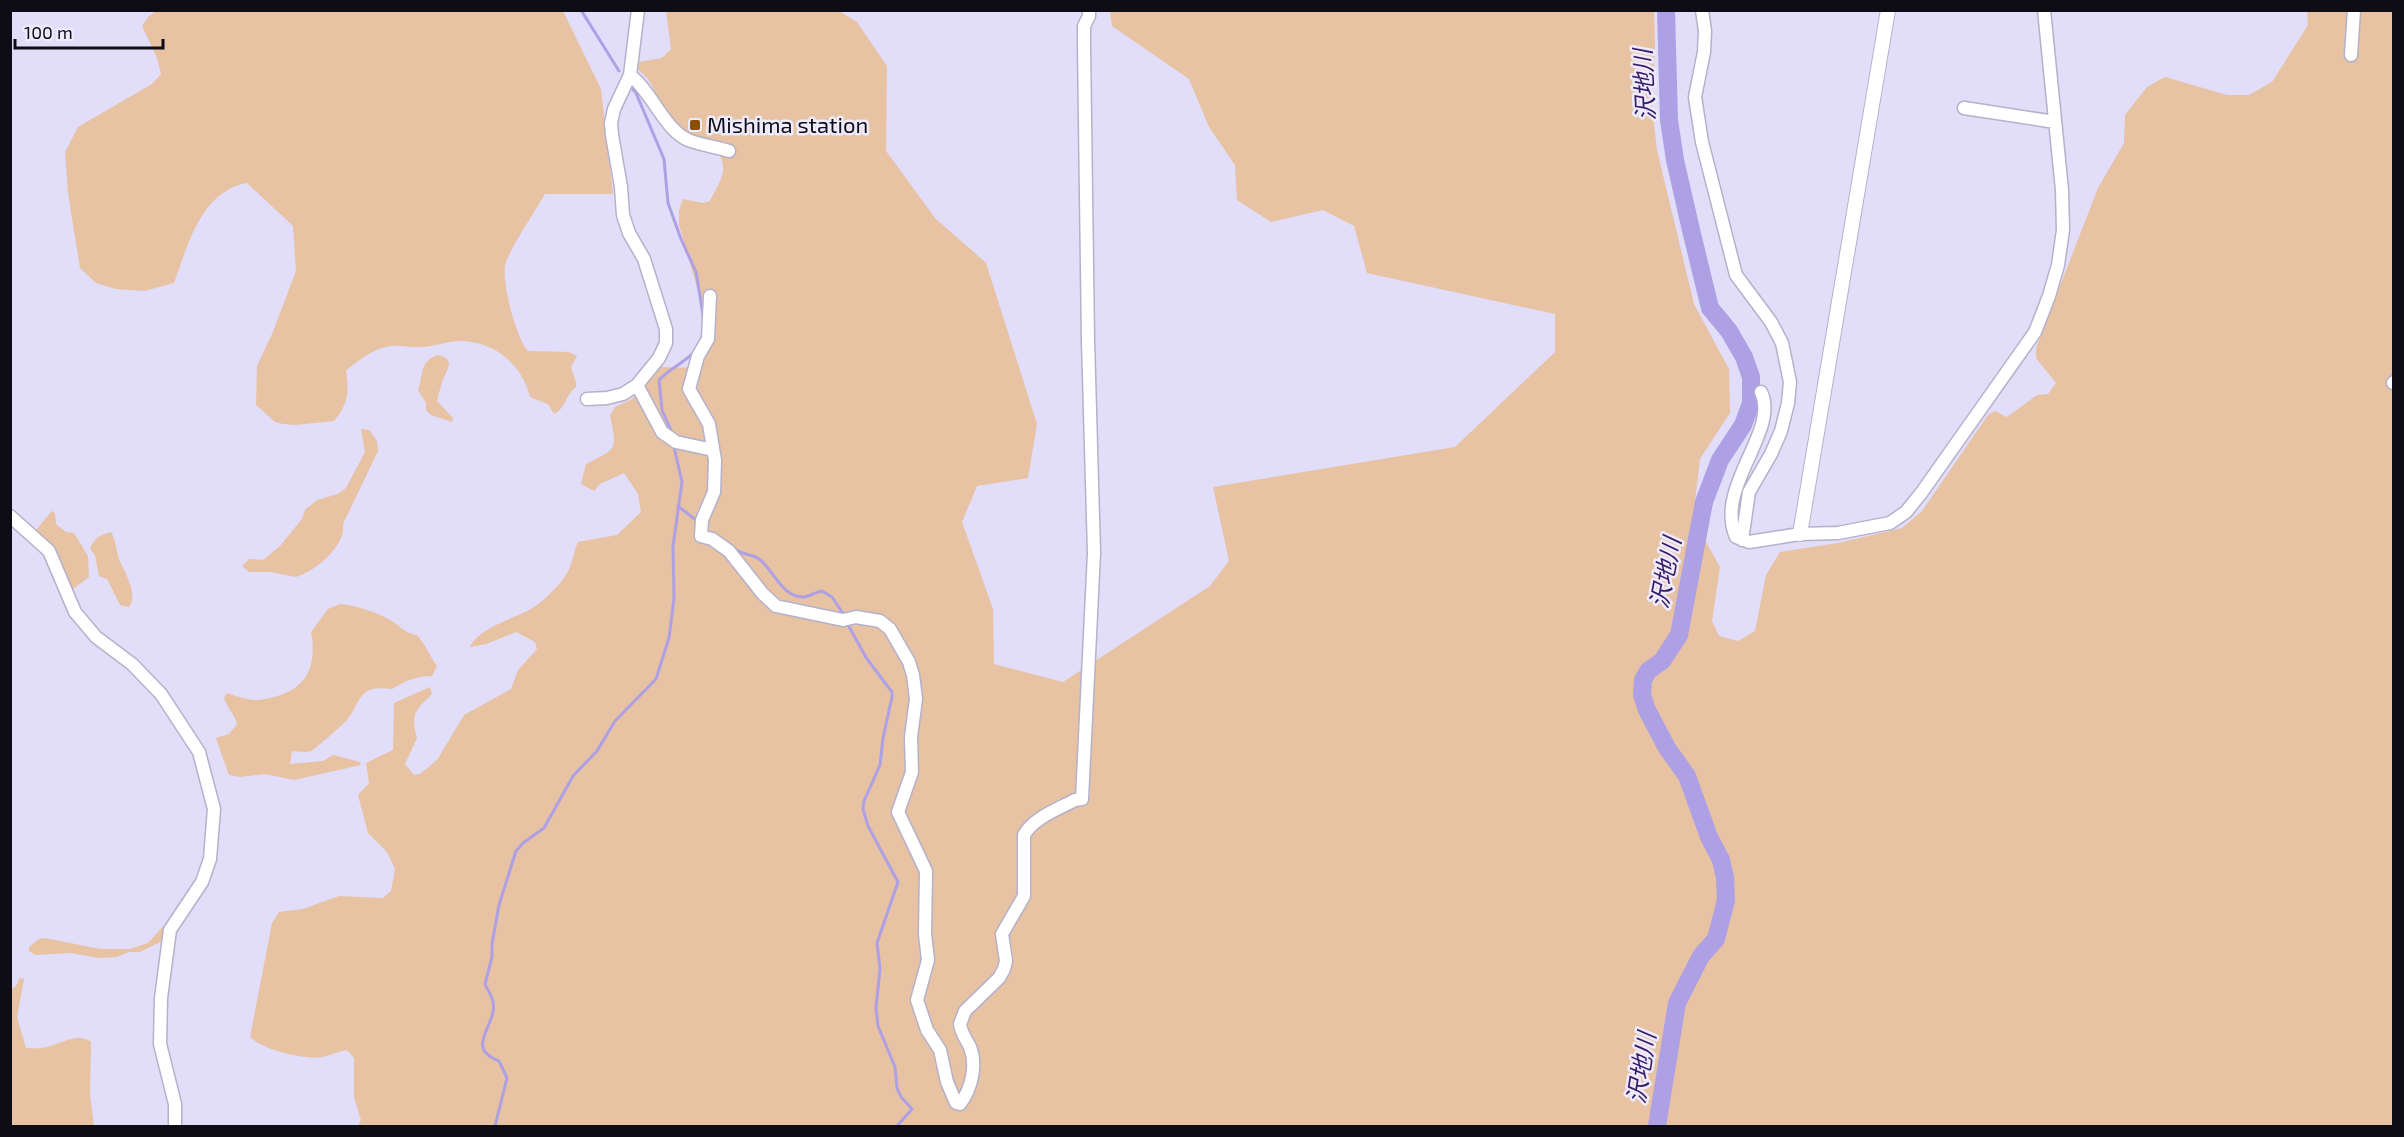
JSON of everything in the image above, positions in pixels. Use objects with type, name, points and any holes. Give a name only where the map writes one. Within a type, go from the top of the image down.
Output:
[{"type":"street","points":[[587,399],[623,394],[638,385],[666,343],[666,329],[644,259],[623,215],[621,187],[612,135],[611,123],[614,110],[630,75],[638,10]]},
{"type":"street","points":[[710,296],[708,339],[698,356],[689,389],[709,424],[713,450],[714,492],[702,520],[701,536],[711,539],[729,551],[771,603],[843,620],[856,617],[880,621],[890,629],[909,662],[916,699],[911,737],[912,772],[898,812],[926,871],[925,934],[928,960],[917,1000],[927,1030],[940,1050],[950,1091],[954,1100],[960,1104],[966,1094],[973,1071],[970,1049],[960,1024],[966,1011],[999,978],[1004,969],[1006,961],[1002,934],[1024,896],[1024,835],[1029,826],[1075,800],[1082,799],[1094,553],[1084,46],[1084,26],[1089,10]]},
{"type":"street","points":[[1702,10],[1705,31],[1704,52],[1695,97],[1702,142],[1736,275],[1772,322],[1782,343],[1790,382],[1788,403],[1781,431],[1771,454],[1749,492],[1742,540]]},
{"type":"street","points":[[1800,534],[1888,10]]},
{"type":"street","points":[[1761,392],[1764,398],[1764,415],[1735,490],[1733,530],[1736,537],[1749,542],[1800,534],[1838,533],[1890,523],[1906,512],[2035,332],[2049,296],[2062,246],[2062,190],[2044,10]]},
{"type":"street","points":[[2351,54],[2354,10]]},
{"type":"street","points":[[630,75],[642,84],[671,126],[687,140],[729,151]]},
{"type":"street","points":[[1964,108],[2055,122]]},
{"type":"street","points":[[638,385],[662,432],[676,442],[713,450]]},
{"type":"street","points":[[10,516],[50,551],[75,612],[96,637],[132,664],[161,694],[199,752],[214,809],[210,859],[202,882],[170,930],[161,998],[160,1044],[175,1104],[175,1126]]},
{"type":"shaded area","points":[[156,11],[563,11],[601,89],[613,194],[545,194],[514,245],[505,270],[507,294],[514,321],[528,351],[569,352],[577,356],[571,367],[576,387],[558,412],[554,414],[548,404],[530,397],[520,374],[505,357],[484,345],[460,341],[423,347],[392,346],[377,350],[346,370],[347,397],[343,409],[334,421],[295,425],[275,422],[256,405],[257,366],[296,271],[293,226],[247,183],[231,188],[207,208],[191,237],[174,283],[144,291],[116,289],[96,283],[80,268],[68,193],[65,152],[78,127],[152,84],[161,74],[157,58],[142,26]]},
{"type":"shaded area","points":[[666,11],[839,11],[857,22],[887,66],[886,151],[935,218],[986,263],[1037,424],[1028,478],[977,486],[962,522],[993,609],[994,664],[1063,682],[1210,586],[1229,561],[1213,487],[1455,447],[1555,352],[1555,314],[1367,273],[1354,226],[1323,210],[1271,222],[1237,200],[1235,165],[1209,127],[1189,79],[1112,26],[1110,11],[1654,11],[1652,106],[1657,150],[1694,304],[1729,369],[1730,413],[1700,459],[1693,519],[1720,567],[1712,621],[1719,636],[1738,641],[1755,631],[1766,575],[1780,552],[1838,543],[1902,528],[1922,511],[1988,415],[1995,411],[2007,417],[2037,395],[2048,394],[2056,383],[2036,358],[2036,348],[2098,188],[2124,143],[2125,115],[2147,87],[2165,77],[2227,95],[2249,95],[2272,82],[2308,25],[2307,11],[2393,11],[2393,1126],[358,1126],[361,1120],[354,1097],[354,1058],[347,1050],[323,1057],[306,1057],[274,1050],[250,1037],[272,923],[279,912],[303,909],[339,896],[383,898],[391,891],[395,869],[387,852],[368,833],[358,795],[369,783],[366,763],[393,750],[394,703],[430,687],[432,694],[418,709],[414,718],[417,738],[405,764],[414,775],[420,774],[437,760],[464,715],[511,689],[518,670],[537,649],[535,642],[516,632],[486,644],[470,647],[475,639],[493,627],[533,608],[549,595],[567,573],[578,542],[617,535],[641,512],[638,494],[624,473],[600,484],[594,491],[581,484],[586,464],[604,455],[613,447],[614,435],[610,415],[615,407],[632,399],[661,367],[698,368],[716,333],[705,315],[679,225],[679,210],[683,199],[703,203],[710,201],[722,177],[723,165],[712,141],[694,136],[680,126],[663,105],[648,79],[638,70],[639,62],[662,58],[671,49]]},
{"type":"shaded area","points":[[438,355],[446,358],[449,363],[437,401],[453,418],[452,422],[431,415],[426,410],[426,403],[418,390],[425,365]]},
{"type":"shaded area","points":[[361,429],[369,430],[377,441],[378,451],[343,524],[343,532],[335,549],[312,569],[296,577],[270,572],[249,572],[242,566],[249,559],[263,560],[280,546],[302,519],[305,510],[317,500],[338,494],[346,488],[365,452]]},
{"type":"shaded area","points":[[52,511],[55,513],[56,524],[66,532],[74,533],[88,556],[89,577],[73,589],[35,531]]},
{"type":"shaded area","points":[[111,532],[132,590],[132,602],[129,607],[120,605],[107,579],[99,576],[95,555],[90,549],[93,542]]},
{"type":"shaded area","points":[[340,604],[374,612],[407,632],[417,635],[437,666],[432,676],[411,680],[392,689],[369,690],[361,697],[348,719],[319,745],[309,752],[292,751],[290,764],[323,761],[333,755],[360,762],[361,765],[294,780],[265,774],[240,777],[229,775],[216,738],[229,734],[237,724],[224,698],[227,693],[259,700],[286,693],[296,687],[309,671],[312,660],[311,632],[328,609]]},
{"type":"shaded area","points":[[168,921],[164,938],[160,942],[140,952],[129,952],[117,957],[99,958],[70,953],[35,955],[29,951],[29,947],[39,939],[45,938],[100,949],[130,949],[148,943]]},
{"type":"shaded area","points":[[20,978],[24,979],[17,1017],[26,1048],[44,1048],[75,1038],[91,1042],[90,1094],[94,1126],[11,1126],[11,989],[15,987]]},
{"type":"waterway","points":[[581,10],[619,71]]},
{"type":"waterway","name":"沢地川","points":[[1657,1126],[1677,1003],[1701,956],[1716,939],[1726,900],[1721,860],[1709,837],[1687,776],[1667,748],[1647,710],[1642,695],[1643,680],[1648,671],[1662,661],[1679,635],[1704,502],[1720,460],[1743,425],[1751,403],[1751,377],[1744,357],[1729,331],[1710,308],[1675,160],[1669,120],[1666,10]]},
{"type":"waterway","points":[[630,86],[636,93],[664,159],[668,203],[696,272],[704,321]]},
{"type":"waterway","points":[[673,435],[662,410],[659,380],[694,352]]},
{"type":"waterway","points":[[495,1126],[507,1078],[499,1061],[484,1049],[483,1042],[493,1011],[492,1000],[485,984],[492,957],[499,905],[516,851],[544,828],[573,776],[597,751],[615,721],[656,679],[669,638],[674,598],[673,546],[682,482],[674,447]]},
{"type":"waterway","points":[[678,506],[697,521]]},
{"type":"waterway","points":[[733,548],[759,559],[784,588],[796,596],[804,597],[822,591],[832,597],[844,615]]},
{"type":"waterway","points":[[847,623],[867,659],[892,692],[880,765],[864,801],[863,809],[868,826],[898,882],[877,943],[880,969],[876,1008],[878,1026],[895,1067],[897,1088],[901,1097],[912,1109],[897,1126]]},
{"type":"place","name":"Mishima station","points":[[695,125]]}]
